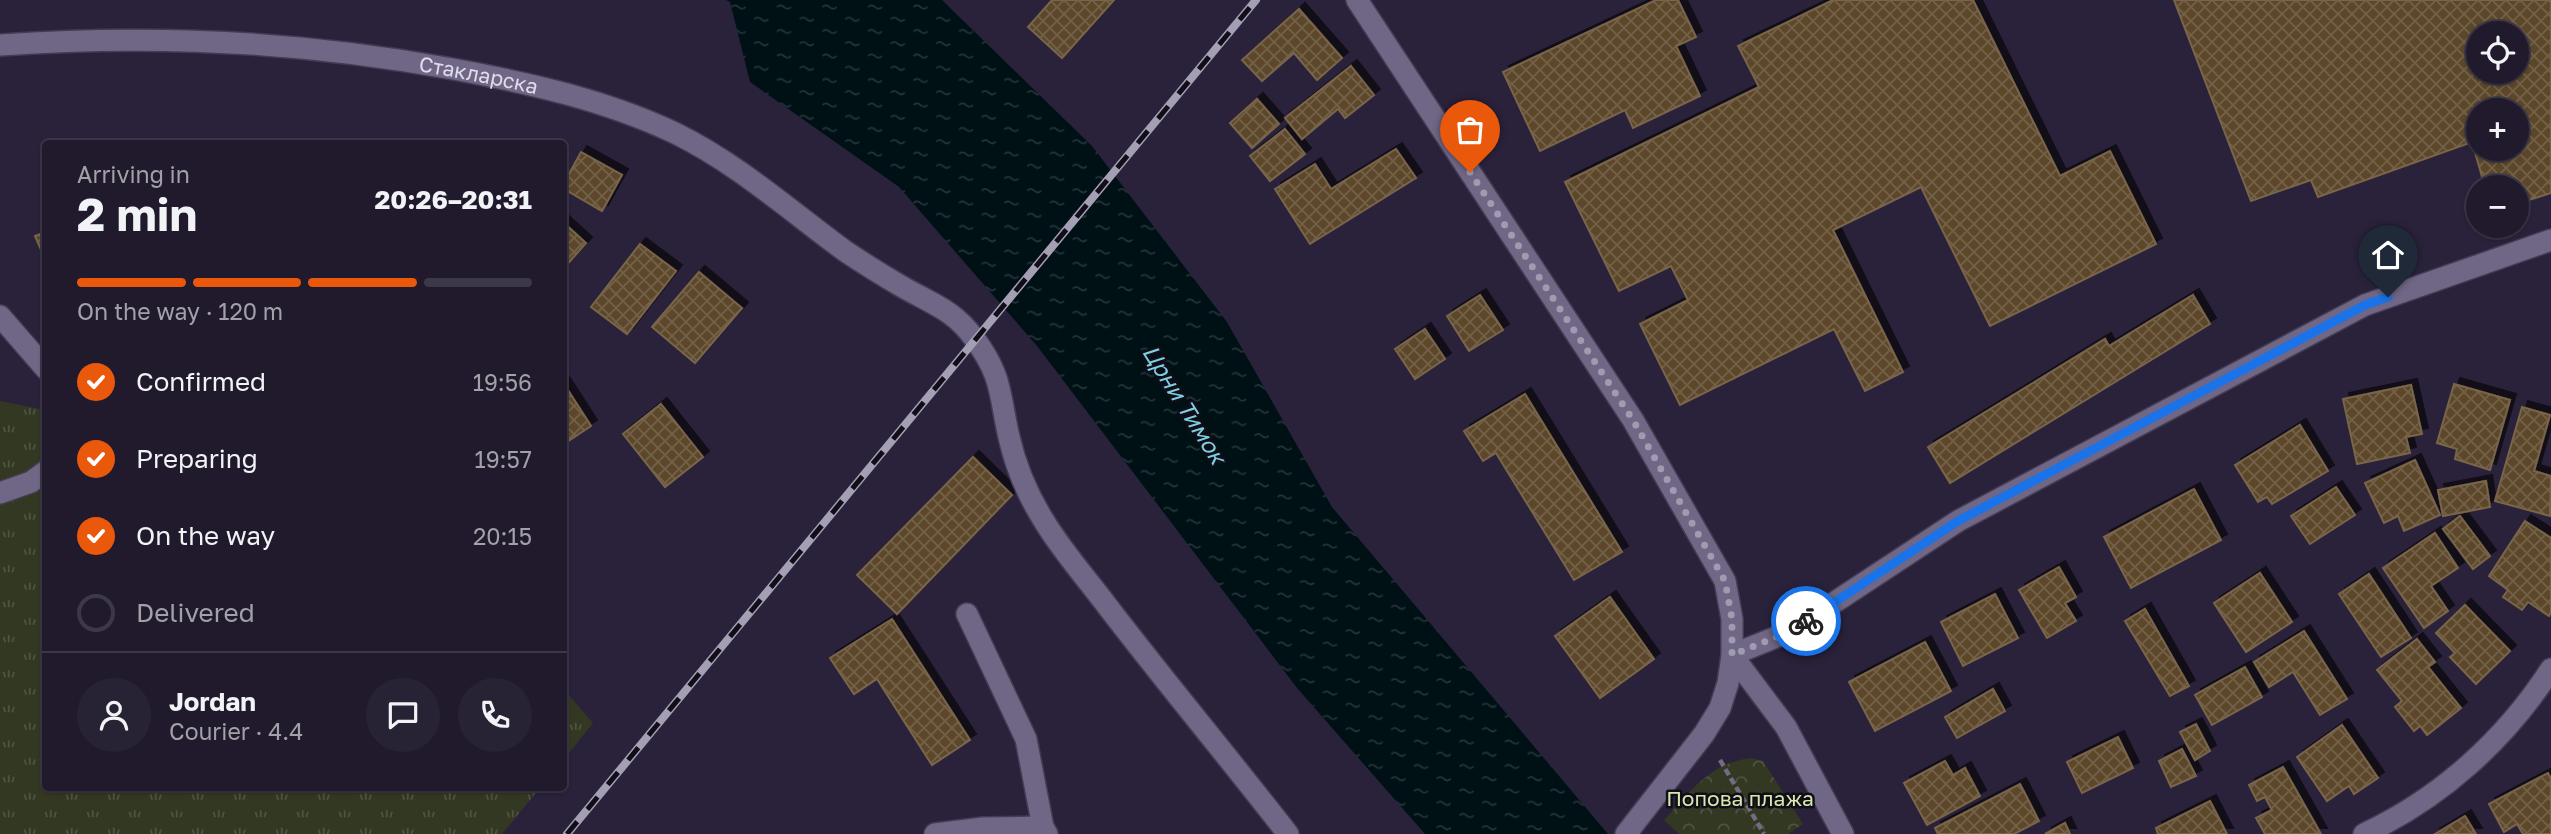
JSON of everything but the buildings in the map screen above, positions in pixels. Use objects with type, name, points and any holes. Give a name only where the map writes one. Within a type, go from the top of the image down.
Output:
[{"type":"street","points":[[1357,0],[1659,463],[1725,581],[1732,619],[1732,655],[1728,683],[1720,708],[1704,734],[1626,834]]},
{"type":"street","name":"Стакларска","points":[[0,45],[162,41],[306,48],[412,61],[507,79],[604,104],[676,134],[741,172],[846,252],[904,288],[942,306],[972,334],[994,367],[1003,394],[1009,435],[1022,483],[1045,524],[1288,834]]},
{"type":"street","points":[[1732,655],[1791,631],[1958,521],[2365,305],[2551,240]]},
{"type":"street","points":[[0,316],[42,364]]},
{"type":"street","points":[[0,493],[31,482],[42,474]]},
{"type":"street","points":[[936,834],[1045,831],[1026,739],[967,614]]},
{"type":"street","points":[[1732,655],[1786,727],[1843,834]]},
{"type":"street","points":[[2364,834],[2399,818],[2459,774],[2498,738],[2530,700],[2551,668]]},
{"type":"path","points":[[1704,734],[1764,834]]},
{"type":"green space","points":[[0,401],[42,409],[42,791],[538,791],[502,834],[0,834]]},
{"type":"green space","points":[[567,693],[593,723],[567,755]]},
{"type":"green space","name":"Попова плажа","points":[[1751,758],[1763,761],[1803,824],[1788,834],[1679,834],[1664,820],[1713,772]]},
{"type":"water","name":"Црни Тимок","points":[[726,0],[942,0],[1092,146],[1227,322],[1332,507],[1608,834],[1425,834],[1297,688],[1037,346],[899,187],[750,82],[730,2]]},
{"type":"railway","points":[[567,834],[1256,0]]},
{"type":"way so far","points":[[1470,172],[1633,420],[1725,581],[1732,619],[1732,655],[1791,631],[1806,621]]},
{"type":"route","points":[[1806,621],[1958,521],[2365,305],[2388,297]]}]
